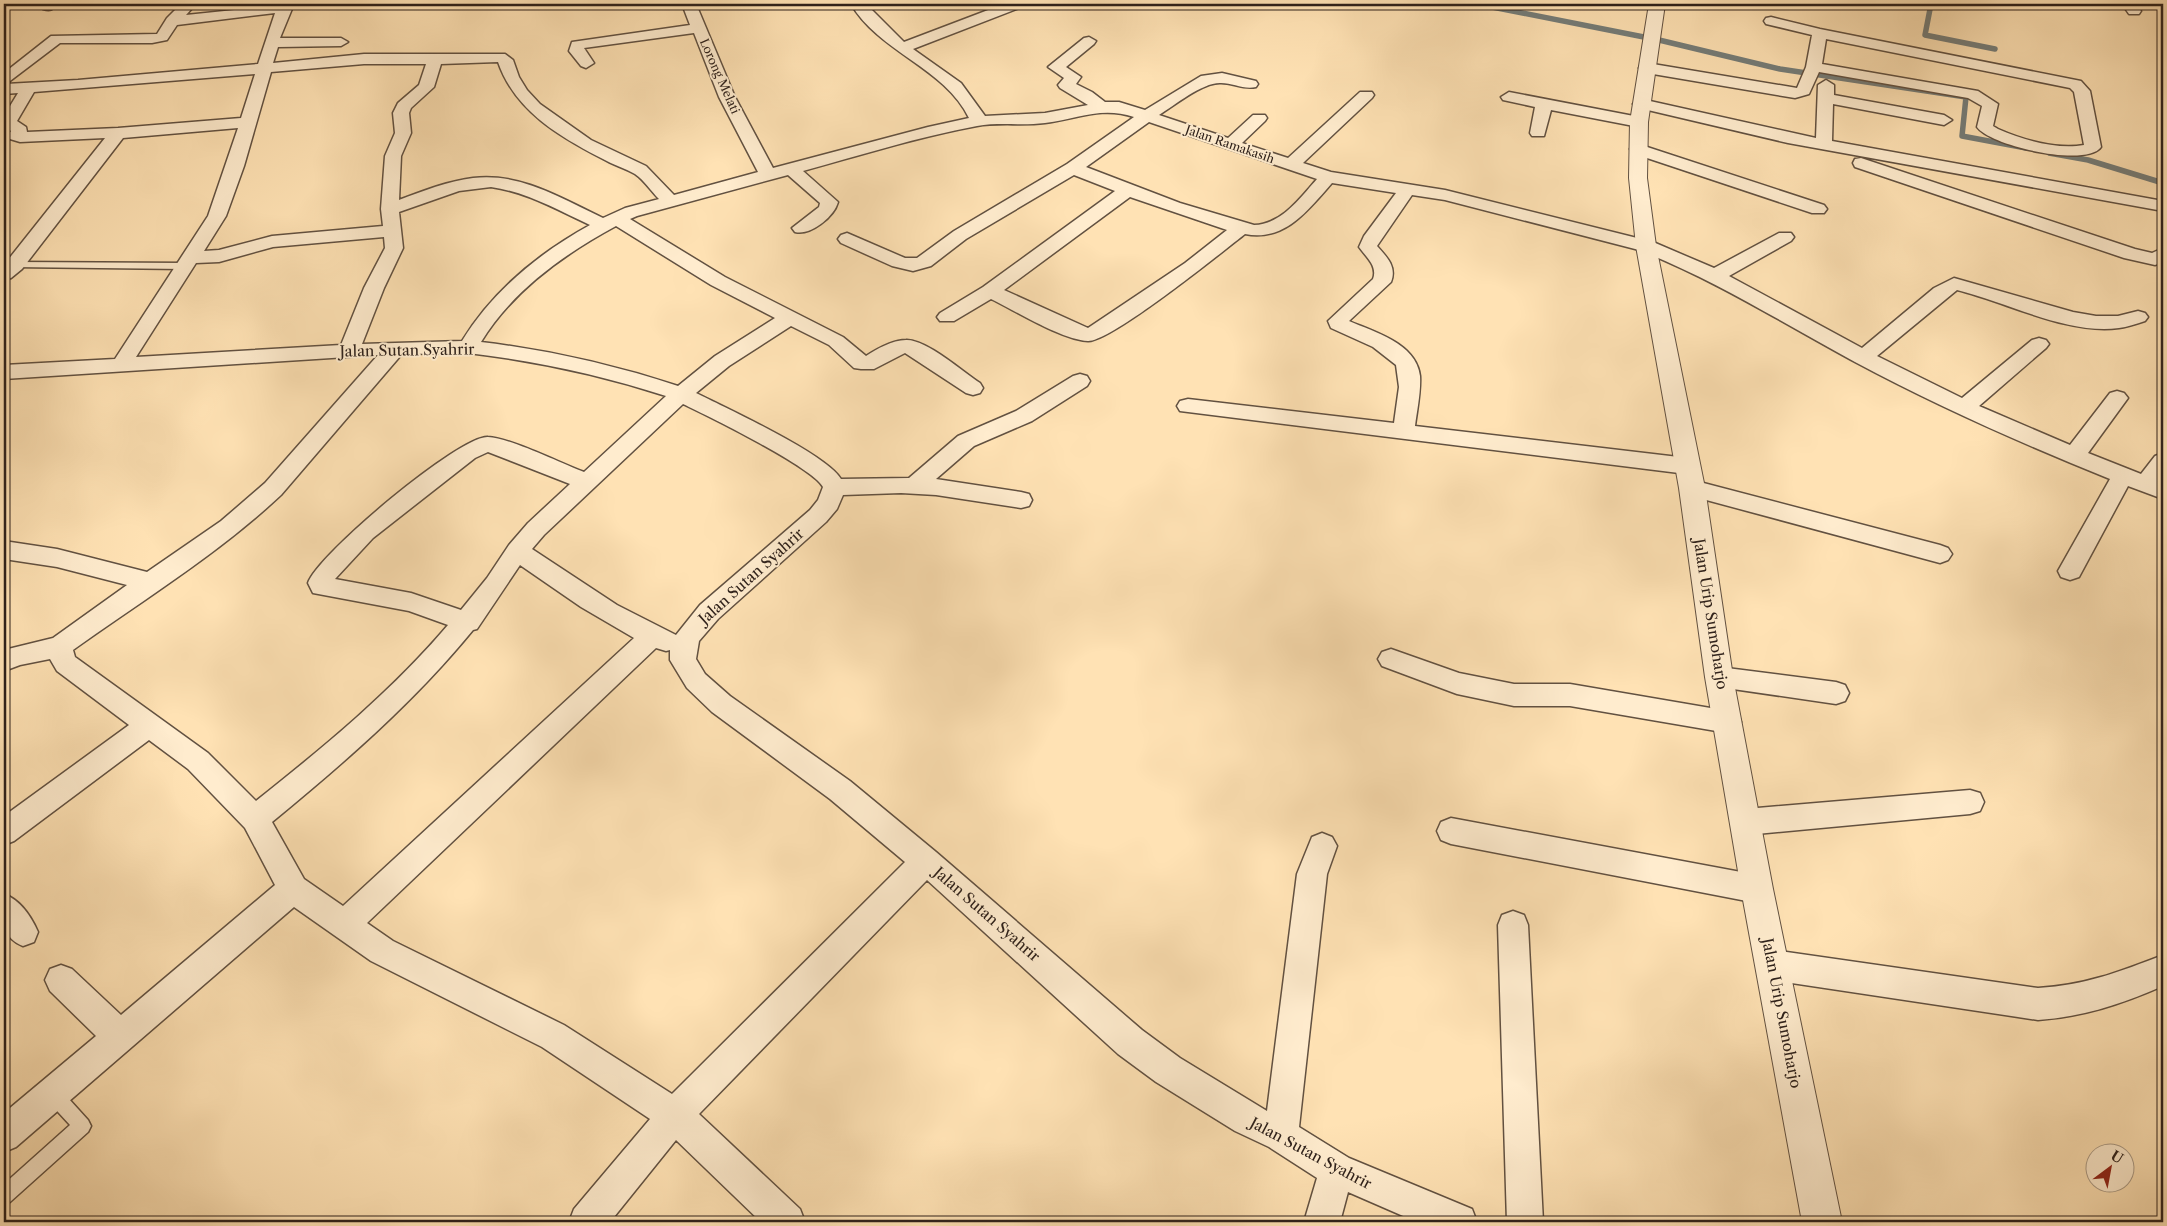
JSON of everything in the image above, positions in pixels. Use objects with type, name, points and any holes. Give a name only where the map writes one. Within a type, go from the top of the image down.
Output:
[{"type":"street","points":[[4,80],[56,39],[155,39],[164,35],[172,21],[189,4]]},
{"type":"street","name":"Lorong Melati","points":[[689,4],[727,97],[767,174]]},
{"type":"street","points":[[858,4],[902,48],[938,73],[966,96],[974,108],[979,121]]},
{"type":"street","name":"Jalan Urip Sumoharjo","points":[[1656,4],[1639,122],[1638,178],[1646,246],[1690,477],[1719,677],[1822,1222]]},
{"type":"street","points":[[902,48],[1014,5]]},
{"type":"street","points":[[122,364],[217,216],[236,166],[263,67],[286,6],[172,21]]},
{"type":"street","points":[[1771,21],[1820,33],[2075,84],[2082,91],[2093,147],[2087,151],[2072,151],[1998,136],[1985,127],[1991,108],[1990,104],[1972,94],[1812,72]]},
{"type":"street","points":[[586,62],[577,52],[577,44],[700,28]]},
{"type":"street","points":[[1647,68],[1788,93],[1803,91],[1812,72],[1820,33]]},
{"type":"street","points":[[1089,41],[1056,67],[1073,77],[1066,85],[1086,95],[1101,107]]},
{"type":"street","points":[[271,43],[342,42]]},
{"type":"street","points":[[4,89],[384,58],[435,60],[504,58],[511,78],[529,104],[565,129],[619,161],[642,171],[669,200]]},
{"type":"street","points":[[349,351],[374,288],[394,248],[394,231],[390,209],[393,156],[403,133],[400,113],[404,106],[426,87],[435,60]]},
{"type":"street","points":[[847,240],[899,262],[918,264],[928,260],[984,220],[1073,168],[1147,116],[1206,79],[1222,78],[1250,84]]},
{"type":"street","points":[[30,88],[8,122],[20,130],[16,136],[118,133],[248,122]]},
{"type":"street","points":[[1824,144],[1825,91],[1944,120]]},
{"type":"street","points":[[1291,165],[1366,95]]},
{"type":"street","points":[[1509,97],[1639,122]]},
{"type":"street","points":[[1538,133],[1544,104]]},
{"type":"street","points":[[1641,104],[1788,138],[2163,206]]},
{"type":"street","name":"Jalan Ramakasih","points":[[468,347],[487,318],[514,290],[544,264],[609,222],[669,200],[934,130],[979,121],[1045,118],[1101,107],[1119,107],[1328,177],[1445,195],[1646,246],[1714,276],[1864,357],[1965,407],[2074,456],[2154,487]]},
{"type":"street","points":[[1231,144],[1259,118]]},
{"type":"street","points":[[9,269],[118,133]]},
{"type":"street","points":[[1788,138],[2131,254],[2155,259],[2163,254]]},
{"type":"street","points":[[1638,149],[1818,208]]},
{"type":"street","points":[[790,168],[829,202],[826,210],[801,228]]},
{"type":"street","points":[[1073,168],[1240,229],[1262,232],[1275,228],[1328,177]]},
{"type":"street","points":[[390,209],[474,183],[503,184],[544,197],[609,222],[718,281],[836,341],[864,364],[901,348],[916,348],[936,365],[973,388]]},
{"type":"street","points":[[1404,431],[1409,374],[1403,358],[1386,346],[1338,324],[1338,321],[1381,282],[1384,276],[1381,262],[1368,246],[1373,236],[1383,225],[1408,188]]},
{"type":"street","points":[[947,317],[990,291],[1129,189]]},
{"type":"street","points":[[990,291],[1078,334],[1090,335],[1108,326],[1192,267],[1240,229]]},
{"type":"street","points":[[188,262],[291,239],[394,231]]},
{"type":"street","points":[[1714,276],[1786,237]]},
{"type":"street","points":[[1864,357],[1951,285],[1965,286],[2040,310],[2073,318],[2125,323],[2138,317]]},
{"type":"street","points":[[255,819],[345,745],[436,658],[468,622],[496,586],[517,551],[680,394],[722,361],[789,318]]},
{"type":"street","points":[[1965,407],[2039,344]]},
{"type":"street","name":"Jalan Sutan Syahrir","points":[[4,372],[396,348],[468,347],[560,360],[619,374],[680,394],[747,427],[815,467],[830,479],[834,487],[829,503],[818,516],[709,612],[688,636],[683,648],[682,660],[687,669],[721,704],[840,790],[926,861],[1130,1042],[1208,1096],[1247,1120],[1281,1136],[1412,1213],[1459,1222]]},
{"type":"street","points":[[4,661],[16,656],[61,647],[71,637],[221,534],[273,489],[396,348]]},
{"type":"street","points":[[914,486],[966,441],[1024,416],[1080,380]]},
{"type":"street","points":[[2074,456],[2117,398]]},
{"type":"street","points":[[1188,406],[1404,431],[1690,477],[1940,554]]},
{"type":"street","points":[[468,622],[411,602],[322,586],[320,583],[322,577],[365,532],[467,452],[480,446],[496,446],[587,482]]},
{"type":"street","points":[[2154,487],[2163,461]]},
{"type":"street","points":[[2070,571],[2123,475]]},
{"type":"street","points":[[834,487],[914,486],[1021,500]]},
{"type":"street","points":[[4,550],[57,558],[150,582]]},
{"type":"street","points":[[517,551],[587,598],[652,636],[683,648]]},
{"type":"street","points":[[345,924],[652,636]]},
{"type":"street","points":[[61,647],[60,655],[66,664],[198,761],[255,819],[293,889],[320,910],[345,924],[382,951],[553,1036],[675,1115],[787,1222]]},
{"type":"street","points":[[1391,659],[1457,683],[1514,695],[1570,695],[1728,722]]},
{"type":"street","points":[[1719,677],[1836,693]]},
{"type":"street","points":[[4,832],[150,724]]},
{"type":"street","points":[[1746,822],[1970,802]]},
{"type":"street","points":[[1451,830],[1758,889]]},
{"type":"street","points":[[1281,1136],[1312,874],[1322,846]]},
{"type":"street","points":[[587,1222],[675,1115],[926,861]]},
{"type":"street","points":[[4,1136],[293,889]]},
{"type":"street","points":[[4,908],[23,932]]},
{"type":"street","points":[[1513,925],[1525,1222]]},
{"type":"street","points":[[1772,965],[2038,1004],[2071,1003],[2095,998],[2163,970]]},
{"type":"street","points":[[61,980],[121,1037]]},
{"type":"street","points":[[1322,1222],[1338,1170]]},
{"type":"lane","points":[[9,269],[188,262]]},
{"type":"lane","points":[[4,1196],[82,1126],[53,1094]]},
{"type":"waterway","points":[[1477,4],[1659,40],[1780,69],[1966,97],[1962,136],[2026,148]]},
{"type":"waterway","points":[[1931,4],[1925,35],[1995,49]]},
{"type":"waterway","points":[[2049,153],[2088,160],[2163,183]]}]
